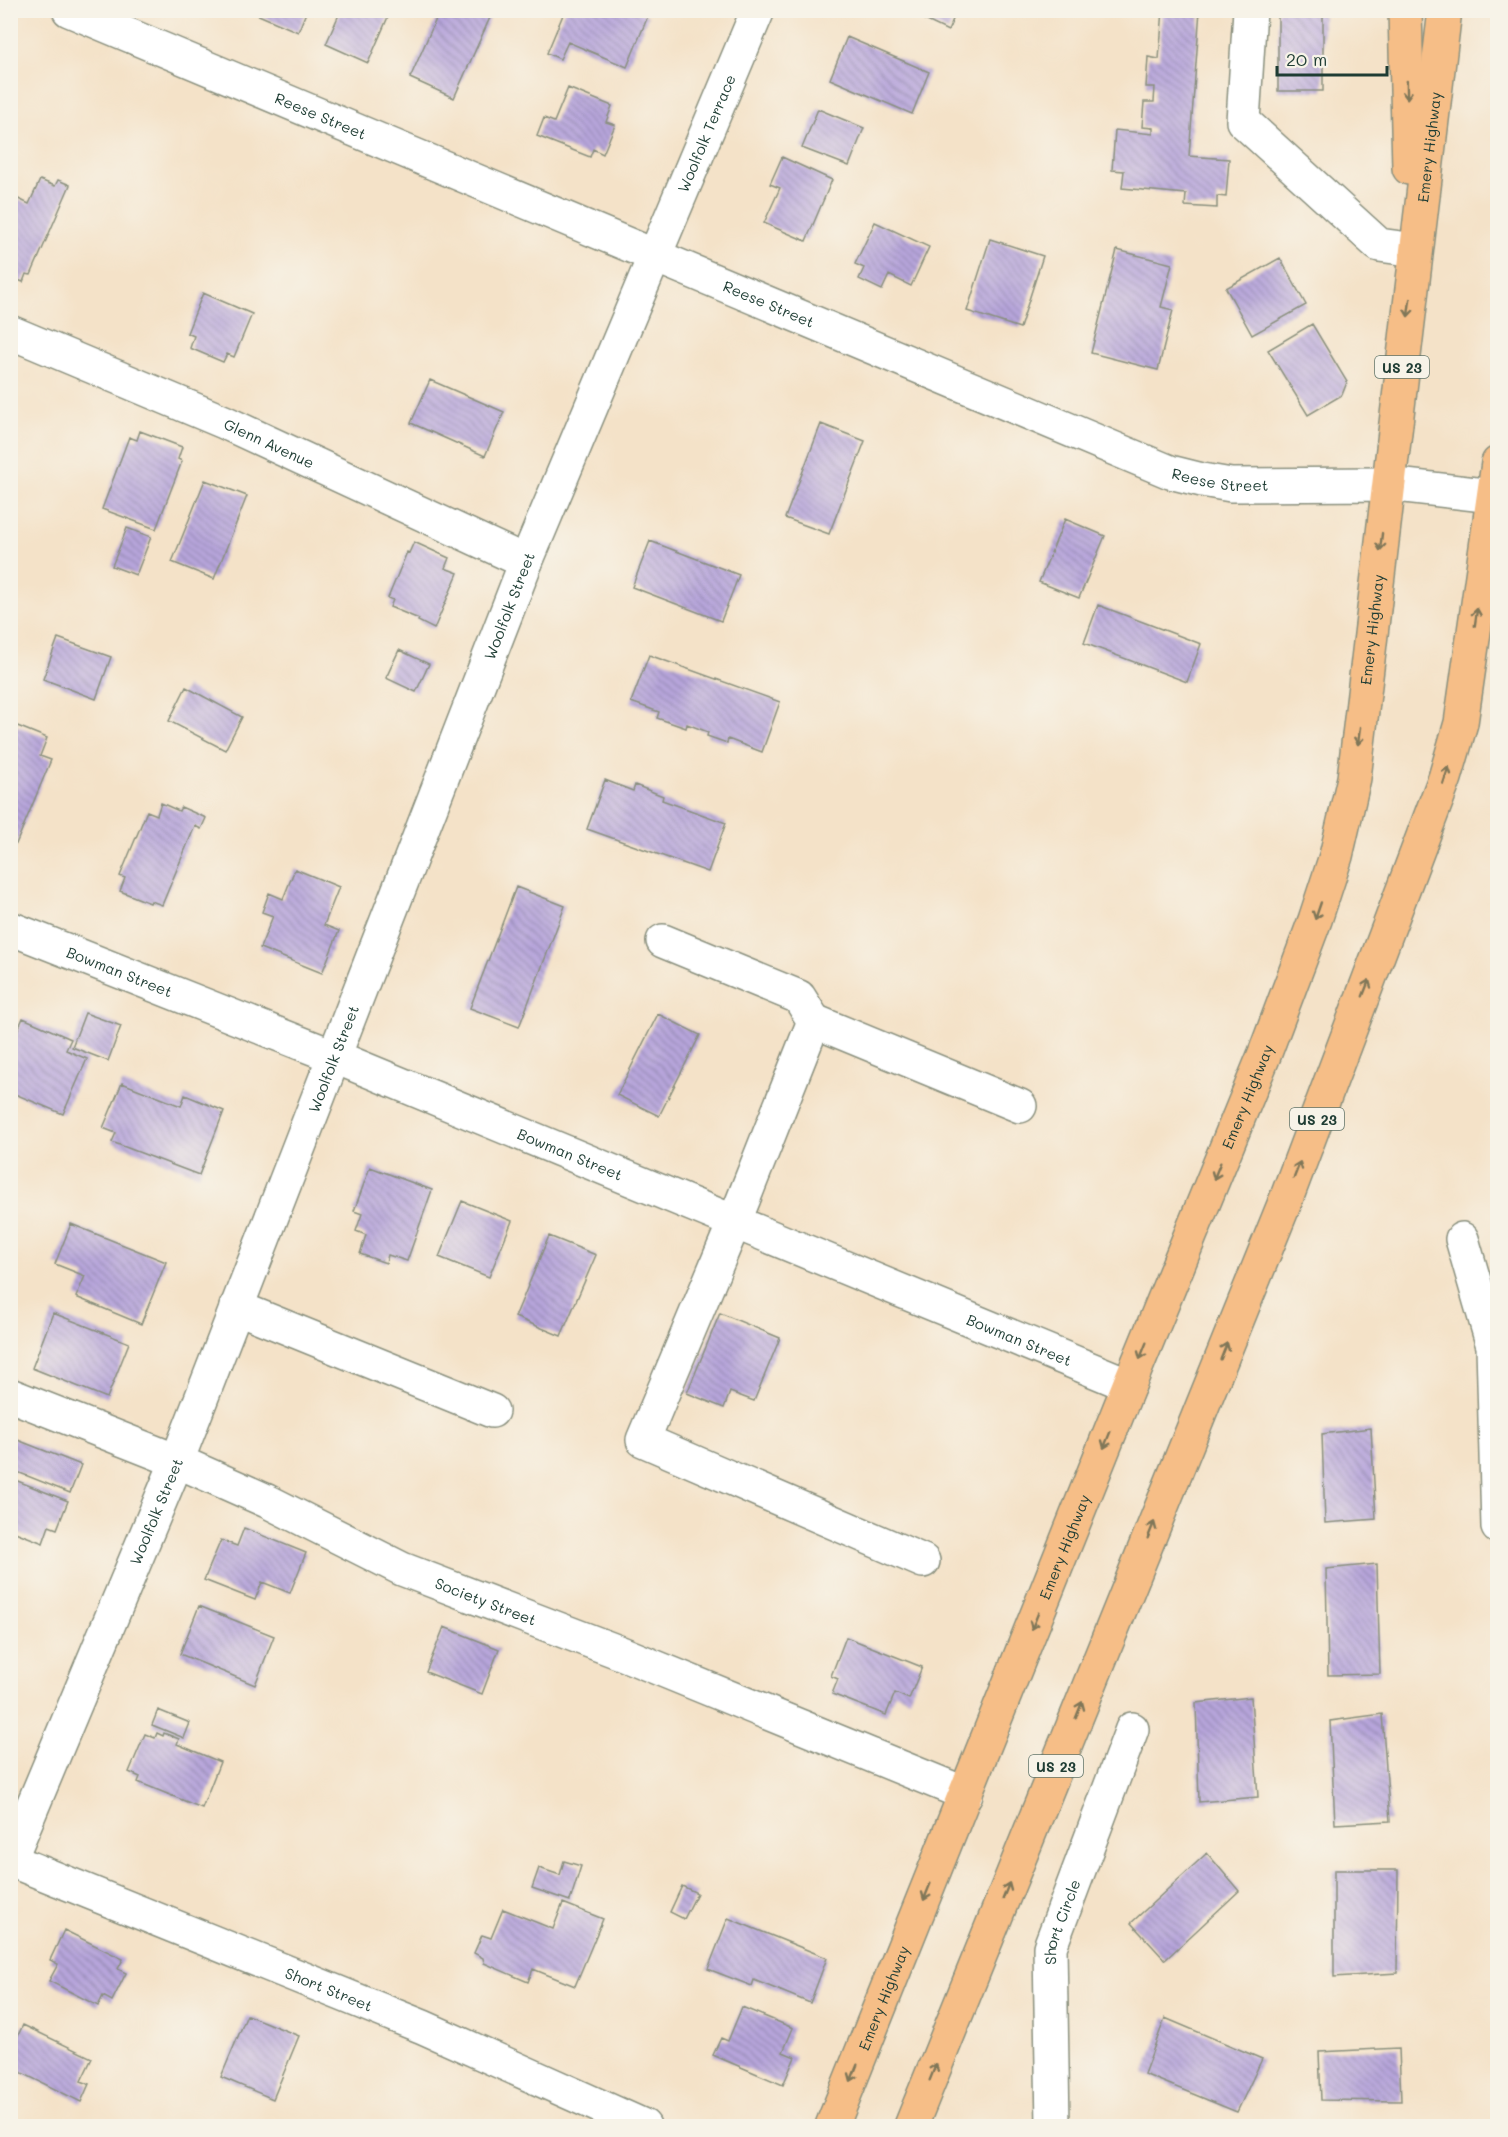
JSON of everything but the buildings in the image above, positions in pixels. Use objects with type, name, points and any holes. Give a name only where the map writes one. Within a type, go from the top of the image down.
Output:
[{"type":"highway","points":[[1405,10],[1408,166],[1416,250]]},
{"type":"highway","name":"Emery Highway","points":[[832,2127],[1129,1385],[1265,1053],[1315,920],[1336,856],[1354,778],[1445,10]]},
{"type":"highway","name":"US 23","points":[[911,2127],[1285,1202],[1430,820],[1461,723],[1497,463]]},
{"type":"street","name":"Reese Street","points":[[69,10],[1170,472],[1231,484],[1388,484],[1492,496]]},
{"type":"street","name":"Woolfolk Terrace","points":[[654,257],[758,10]]},
{"type":"street","points":[[1250,10],[1243,121],[1379,245],[1416,250]]},
{"type":"street","name":"Woolfolk Street","points":[[11,1860],[177,1461],[526,562],[654,257]]},
{"type":"street","name":"Glenn Avenue","points":[[10,332],[224,422],[526,562]]},
{"type":"street","name":"Bowman Street","points":[[10,928],[333,1056],[1129,1385]]},
{"type":"street","points":[[663,941],[799,997],[814,1021],[1020,1106]]},
{"type":"street","points":[[814,1021],[734,1223],[643,1440],[923,1562]]},
{"type":"street","points":[[1462,1239],[1493,1346],[1497,1527]]},
{"type":"street","points":[[236,1307],[492,1411]]},
{"type":"street","name":"Society Street","points":[[10,1395],[177,1461],[267,1501],[402,1569],[621,1653],[966,1794]]},
{"type":"street","name":"Short Circle","points":[[1053,2127],[1050,1947],[1132,1729]]},
{"type":"street","name":"Short Street","points":[[11,1860],[423,2027],[644,2127]]}]
